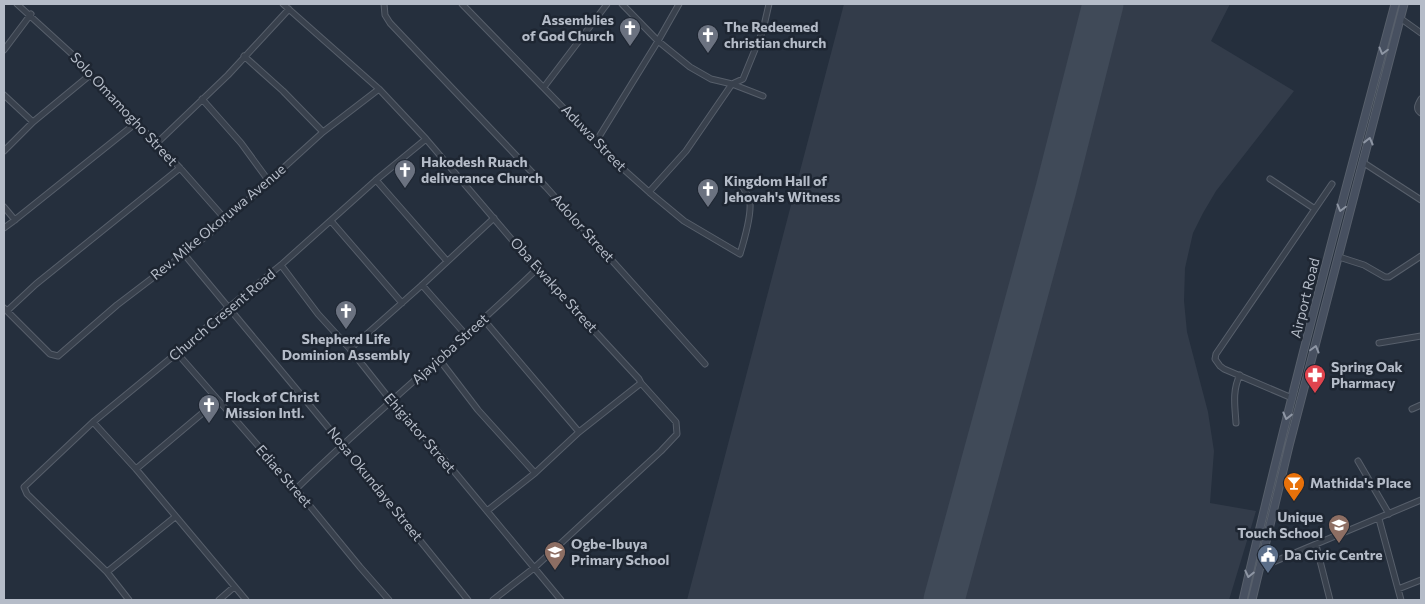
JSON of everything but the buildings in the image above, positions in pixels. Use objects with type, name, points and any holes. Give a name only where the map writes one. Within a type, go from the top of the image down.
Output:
[{"type":"main road","name":"Airport Road","points":[[1243,600],[1280,443],[1396,4]]},
{"type":"main road","name":"Airport Road","points":[[1252,600],[1289,446],[1404,4]]},
{"type":"main road","points":[[1280,443],[1289,446]]},
{"type":"street","name":"Solo Omamogho Street","points":[[18,4],[73,55],[90,75],[157,143],[226,220]]},
{"type":"street","name":"Oba Ewakpe Street","points":[[283,4],[379,89],[426,139],[537,269],[639,379],[641,384],[676,422],[677,434],[662,451],[534,568]]},
{"type":"street","name":"Adolor Street","points":[[384,4],[385,14],[390,23],[546,187],[705,364]]},
{"type":"street","name":"Aduwa Street","points":[[462,4],[597,140],[621,167],[684,221],[740,254],[746,233],[750,202],[736,178]]},
{"type":"street","points":[[544,88],[607,4]]},
{"type":"street","points":[[622,4],[658,41],[697,71],[711,79],[732,84],[763,96]]},
{"type":"street","points":[[597,140],[679,4]]},
{"type":"street","points":[[649,192],[686,151],[732,84],[744,78],[763,30],[769,4]]},
{"type":"street","points":[[157,143],[228,75],[289,8]]},
{"type":"street","points":[[4,50],[30,14]]},
{"type":"street","points":[[1400,18],[1421,33]]},
{"type":"street","points":[[244,56],[283,91],[323,132]]},
{"type":"street","points":[[4,151],[33,122],[90,75]]},
{"type":"street","name":"Rev. Mike Okoruwa Avenue","points":[[6,310],[50,354],[58,356],[117,305],[226,220],[323,132],[379,89]]},
{"type":"street","points":[[4,94],[33,122]]},
{"type":"street","points":[[202,99],[241,143],[268,180]]},
{"type":"street","points":[[1421,99],[1417,108],[1421,114]]},
{"type":"street","points":[[4,228],[136,123]]},
{"type":"street","name":"Church Cresent Road","points":[[107,572],[27,494],[24,487],[93,422],[281,265],[376,180],[426,139]]},
{"type":"street","points":[[1364,163],[1421,200]]},
{"type":"street","points":[[6,310],[180,168]]},
{"type":"street","points":[[1270,179],[1315,210]]},
{"type":"street","points":[[376,180],[447,261]]},
{"type":"street","points":[[1292,398],[1220,366],[1215,359],[1216,354],[1332,184]]},
{"type":"street","points":[[4,207],[14,220]]},
{"type":"street","points":[[350,349],[494,218]]},
{"type":"street","points":[[331,220],[402,303]]},
{"type":"street","name":"Nosa Okundaye Street","points":[[184,254],[342,444],[468,600]]},
{"type":"street","points":[[1339,257],[1364,265],[1385,278],[1421,256]]},
{"type":"street","name":"Ehigiator Street","points":[[281,265],[318,314],[350,349],[392,402],[438,452],[562,600]]},
{"type":"street","name":"Ajayioba Street","points":[[296,489],[342,444],[484,320],[537,269]]},
{"type":"street","points":[[422,285],[466,335]]},
{"type":"street","points":[[484,320],[579,432]]},
{"type":"street","points":[[1379,343],[1421,336]]},
{"type":"street","name":"Ediae Street","points":[[177,353],[390,600]]},
{"type":"street","points":[[439,359],[478,410],[535,473]]},
{"type":"street","points":[[1236,423],[1235,391],[1240,375]]},
{"type":"street","points":[[487,511],[535,473],[579,432],[641,384]]},
{"type":"street","points":[[136,469],[218,400]]},
{"type":"street","points":[[1412,409],[1421,405]]},
{"type":"street","points":[[93,422],[136,469],[246,600]]},
{"type":"street","points":[[1358,460],[1389,514]]},
{"type":"street","points":[[1259,568],[1316,546],[1421,500]]},
{"type":"street","points":[[127,599],[107,572],[175,517]]},
{"type":"street","points":[[1379,519],[1401,600]]},
{"type":"street","points":[[1316,546],[1330,600]]},
{"type":"street","points":[[493,600],[534,568]]},
{"type":"street","points":[[1398,589],[1421,580]]},
{"type":"street","points":[[218,600],[234,587]]},
{"type":"shaded area","points":[[844,4],[1230,4],[1211,41],[1294,91],[1216,191],[1193,233],[1185,268],[1184,301],[1187,332],[1208,412],[1214,451],[1210,503],[1256,511],[1229,600],[687,600]]},
{"type":"runway","points":[[944,600],[1056,189],[1103,4]]},
{"type":"place","name":"Assemblies of God Church","points":[[630,47]]},
{"type":"place","name":"The Redeemed christian church","points":[[708,54]]},
{"type":"place","name":"Hakodesh Ruach deliverance Church","points":[[405,189]]},
{"type":"place","name":"Kingdom Hall of Jehovah's Witness","points":[[708,208]]},
{"type":"place","name":"Shepherd Life Dominion Assembly","points":[[346,330]]},
{"type":"place","name":"Spring Oak Pharmacy","points":[[1315,394]]},
{"type":"place","name":"Flock of Christ Mission Intl.","points":[[209,424]]},
{"type":"place","name":"Mathida's Place","points":[[1294,502]]},
{"type":"place","name":"Unique Touch School","points":[[1339,544]]},
{"type":"place","name":"Ogbe-Ibuya Primary School","points":[[555,571]]},
{"type":"place","name":"Da Civic Centre","points":[[1268,574]]}]
